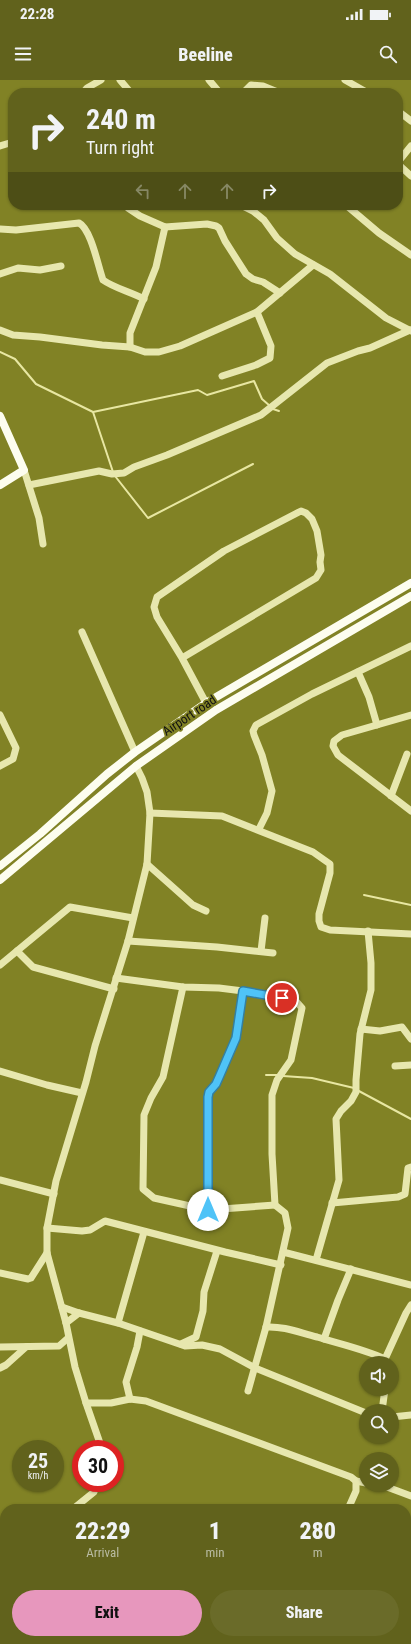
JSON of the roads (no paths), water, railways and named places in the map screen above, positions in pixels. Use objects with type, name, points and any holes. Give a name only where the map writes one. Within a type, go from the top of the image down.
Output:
[{"type":"main road","points":[[0,485],[24,470],[1,419]]},
{"type":"main road","name":"Airport road","points":[[0,866],[40,834],[107,774],[135,752],[206,703],[411,583]]},
{"type":"main road","name":"Airport road","points":[[0,880],[136,766],[216,710],[411,596]]},
{"type":"main road","points":[[369,608],[374,617]]},
{"type":"main road","points":[[40,834],[46,842]]},
{"type":"street","points":[[87,88],[101,80]]},
{"type":"street","points":[[120,80],[127,88]]},
{"type":"street","points":[[209,80],[216,88]]},
{"type":"street","points":[[344,80],[359,88]]},
{"type":"street","points":[[253,82],[268,88]]},
{"type":"street","points":[[403,115],[411,121]]},
{"type":"street","points":[[403,156],[411,146]]},
{"type":"street","points":[[403,168],[411,176]]},
{"type":"street","points":[[131,210],[140,216],[165,227],[207,224],[216,226],[219,228],[225,241],[246,274],[253,279],[263,282],[280,294]]},
{"type":"street","points":[[252,210],[264,220],[277,238],[295,254],[330,274],[386,318],[410,330]]},
{"type":"street","points":[[352,210],[379,233],[411,255]]},
{"type":"street","points":[[0,229],[16,230],[79,223],[84,226],[89,236],[103,280],[109,285],[129,291],[144,299]]},
{"type":"street","points":[[130,347],[130,333],[156,267],[165,227]]},
{"type":"street","points":[[0,330],[13,335],[130,347],[145,352],[160,352],[180,346],[257,312],[313,265]]},
{"type":"street","points":[[0,274],[18,268],[40,270],[62,266]]},
{"type":"street","points":[[222,376],[256,365],[270,358],[271,346],[257,312]]},
{"type":"street","points":[[29,485],[99,471],[112,474],[124,473],[134,467],[167,455],[260,415],[327,363],[370,348],[410,330]]},
{"type":"street","points":[[24,470],[39,518],[43,544]]},
{"type":"street","points":[[182,658],[316,578],[321,570],[321,555],[317,531],[312,519],[306,513],[301,511],[224,551],[157,597],[154,607],[157,617],[182,658],[206,703]]},
{"type":"street","points":[[82,632],[135,752]]},
{"type":"street","points":[[259,829],[267,813],[272,791],[262,755],[254,735],[254,728],[256,725],[306,698],[411,646]]},
{"type":"street","points":[[358,672],[369,697],[377,725]]},
{"type":"street","points":[[0,715],[16,748],[13,759],[0,766]]},
{"type":"street","points":[[411,715],[342,735],[334,741],[334,746],[338,755],[411,811]]},
{"type":"street","points":[[392,796],[407,754]]},
{"type":"street","points":[[99,1440],[86,1403],[47,1253],[47,1228],[56,1181],[95,1046],[128,941],[146,864],[150,813],[147,792],[136,766]]},
{"type":"street","points":[[150,813],[222,816],[259,829],[313,852],[330,864],[330,873],[319,914],[321,927],[330,930],[411,934]]},
{"type":"street","points":[[146,864],[193,905],[206,911]]},
{"type":"street","points":[[0,965],[70,907],[133,918]]},
{"type":"street","points":[[261,951],[265,918]]},
{"type":"street","points":[[316,1260],[339,1180],[336,1119],[341,1111],[351,1101],[356,1092],[361,1029],[371,990],[371,963],[368,931]]},
{"type":"street","points":[[128,941],[273,953]]},
{"type":"street","points":[[17,951],[33,967],[114,988]]},
{"type":"street","points":[[116,978],[183,987],[219,988],[243,991],[296,1000],[302,1008],[291,1060],[277,1080],[272,1095],[272,1154],[275,1205],[284,1213],[288,1228],[266,1327],[248,1391]]},
{"type":"street","points":[[183,987],[163,1076],[144,1115],[143,1189],[154,1198],[208,1210],[275,1205]]},
{"type":"street","points":[[208,1210],[208,1097],[209,1092],[216,1084],[236,1038],[243,991]]},
{"type":"street","points":[[361,1029],[380,1031],[402,1027],[411,1039]]},
{"type":"street","points":[[395,1066],[411,1065]]},
{"type":"street","points":[[0,1071],[47,1085],[82,1093]]},
{"type":"street","points":[[332,1202],[398,1197],[405,1194],[408,1168],[411,1166]]},
{"type":"street","points":[[0,1180],[54,1194]]},
{"type":"street","points":[[47,1228],[82,1231],[90,1230],[105,1222],[281,1265]]},
{"type":"street","points":[[118,1323],[144,1232]]},
{"type":"street","points":[[179,1344],[196,1337],[203,1310],[204,1292],[217,1250]]},
{"type":"street","points":[[283,1252],[411,1285]]},
{"type":"street","points":[[0,1273],[28,1279],[47,1253]]},
{"type":"street","points":[[324,1339],[338,1300],[352,1269]]},
{"type":"street","points":[[387,1356],[411,1305]]},
{"type":"street","points":[[62,1307],[140,1330],[184,1346],[202,1345],[220,1349],[255,1368],[359,1410]]},
{"type":"street","points":[[66,1323],[79,1313]]},
{"type":"street","points":[[266,1327],[289,1328],[366,1351],[376,1356]]},
{"type":"street","points":[[130,1399],[126,1382],[137,1347],[140,1330]]},
{"type":"street","points":[[0,1347],[59,1346],[68,1338]]},
{"type":"street","points":[[0,1368],[6,1365],[26,1347]]},
{"type":"street","points":[[86,1403],[111,1404],[130,1399],[146,1401],[351,1477],[359,1482]]},
{"type":"street","points":[[399,1416],[411,1415]]},
{"type":"street","points":[[350,1504],[356,1491],[356,1481]]},
{"type":"street","points":[[79,1504],[94,1492]]},
{"type":"street","points":[[399,1492],[411,1496]]},
{"type":"waterway","points":[[0,352],[15,359],[36,384],[93,412],[113,472]]},
{"type":"waterway","points":[[93,412],[198,390],[207,395],[254,381],[262,399],[270,406]]},
{"type":"waterway","points":[[273,409],[279,411]]},
{"type":"waterway","points":[[115,476],[148,518],[253,464]]},
{"type":"waterway","points":[[364,895],[411,905]]},
{"type":"waterway","points":[[266,1075],[277,1075]]},
{"type":"waterway","points":[[283,1076],[312,1078],[354,1088]]},
{"type":"waterway","points":[[357,1090],[411,1119]]}]
